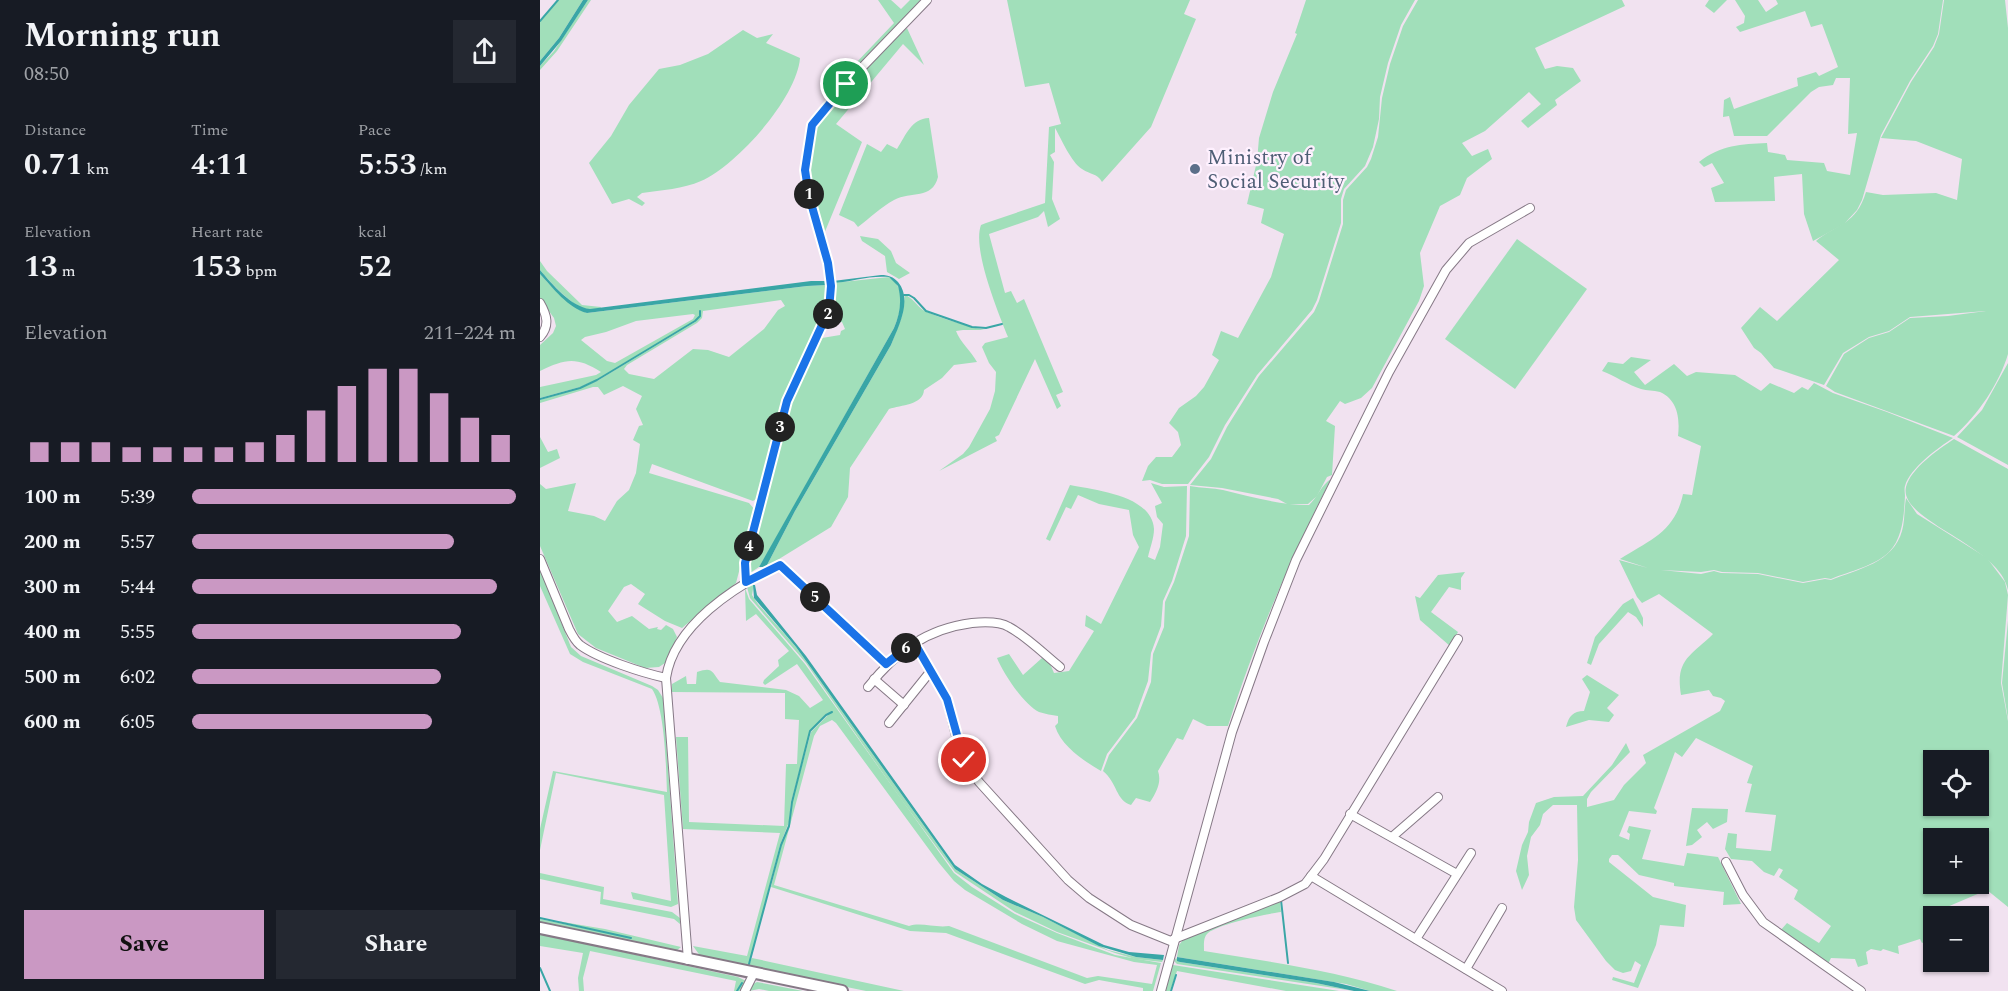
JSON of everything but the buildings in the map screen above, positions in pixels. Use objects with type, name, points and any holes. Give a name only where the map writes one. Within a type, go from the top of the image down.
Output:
[{"type":"main road","points":[[540,928],[842,991]]},
{"type":"street","points":[[746,582],[745,563],[787,401],[829,310],[831,286],[828,263],[809,196],[805,170],[812,125],[846,84],[927,0]]},
{"type":"street","points":[[1161,991],[1232,732],[1283,590],[1319,511],[1389,372],[1446,270],[1469,243],[1530,208]]},
{"type":"street","points":[[540,303],[547,323],[540,337]]},
{"type":"street","points":[[540,559],[569,629],[580,645],[621,665],[666,678]]},
{"type":"street","points":[[688,960],[666,678],[673,654],[682,638],[714,607],[746,582],[780,565],[886,664]]},
{"type":"street","points":[[868,687],[886,664],[914,642],[958,625],[983,622],[1008,626],[1060,667]]},
{"type":"street","points":[[914,642],[947,699],[964,760],[979,782],[1075,886],[1131,925],[1174,941],[1280,897],[1305,884],[1458,639]]},
{"type":"street","points":[[890,723],[930,672]]},
{"type":"street","points":[[874,679],[904,705]]},
{"type":"street","points":[[1392,837],[1438,797]]},
{"type":"street","points":[[1350,814],[1458,874]]},
{"type":"street","points":[[1416,939],[1471,853]]},
{"type":"street","points":[[1726,862],[1743,895],[1763,922],[1861,991]]},
{"type":"street","points":[[1311,876],[1503,991]]},
{"type":"street","points":[[1466,969],[1502,908]]},
{"type":"street","points":[[746,991],[754,973]]},
{"type":"green space","points":[[559,0],[583,0],[559,38],[540,61],[540,22]]},
{"type":"green space","points":[[588,0],[591,0],[557,51],[540,70],[540,66],[554,51]]},
{"type":"green space","points":[[878,0],[891,0],[901,9],[910,0],[923,0],[858,66],[855,64],[894,23]]},
{"type":"green space","points":[[1007,0],[1190,0],[1184,14],[1196,19],[1151,127],[1102,182],[1098,177],[1078,166],[1055,128],[1055,152],[1050,155],[1054,162],[1052,199],[1060,219],[1048,227],[1044,211],[1038,217],[989,234],[1005,293],[1011,291],[1017,303],[1024,299],[1063,392],[1056,395],[1061,406],[1057,409],[1035,359],[999,435],[995,437],[997,441],[939,471],[969,447],[990,409],[995,391],[996,372],[982,347],[985,343],[1008,337],[983,264],[979,236],[981,225],[1045,203],[1049,127],[1061,124],[1049,83],[1025,87]]},
{"type":"green space","points":[[1306,0],[1415,0],[1401,25],[1388,63],[1380,97],[1379,119],[1373,147],[1365,166],[1344,189],[1341,199],[1341,223],[1312,310],[1257,375],[1225,425],[1209,457],[1188,484],[1142,481],[1148,466],[1156,457],[1172,457],[1181,445],[1178,432],[1169,423],[1179,408],[1204,387],[1219,360],[1212,355],[1221,331],[1238,338],[1271,277],[1284,234],[1261,223],[1264,209],[1247,204],[1257,161],[1259,138],[1273,92],[1297,34],[1295,33]]},
{"type":"green space","points":[[1418,0],[1622,0],[1625,6],[1535,48],[1545,69],[1557,66],[1573,68],[1581,81],[1555,100],[1557,105],[1528,128],[1521,121],[1541,104],[1529,92],[1485,131],[1462,143],[1472,156],[1488,149],[1492,159],[1467,178],[1460,195],[1440,206],[1420,253],[1424,286],[1419,301],[1372,388],[1361,398],[1345,404],[1340,401],[1326,421],[1335,426],[1332,475],[1327,477],[1317,496],[1308,504],[1287,504],[1278,499],[1222,488],[1190,485],[1211,459],[1227,427],[1259,376],[1314,312],[1343,224],[1343,200],[1346,190],[1367,167],[1371,159],[1378,137],[1382,98],[1390,64],[1403,26]]},
{"type":"green space","points":[[1709,0],[1727,0],[1714,13],[1705,6]]},
{"type":"green space","points":[[1735,0],[1758,0],[1766,12],[1778,4],[1776,0],[1943,0],[1938,34],[1881,135],[1857,210],[1844,224],[1813,241],[1804,214],[1802,174],[1774,177],[1775,201],[1715,202],[1711,188],[1724,183],[1712,163],[1704,167],[1699,162],[1723,149],[1767,143],[1768,152],[1785,155],[1787,160],[1824,163],[1827,171],[1850,175],[1857,133],[1848,134],[1850,78],[1836,78],[1833,85],[1819,87],[1811,92],[1767,136],[1734,136],[1729,116],[1723,117],[1724,100],[1730,97],[1734,109],[1798,86],[1797,78],[1816,72],[1819,76],[1838,67],[1822,24],[1811,27],[1805,11],[1740,32],[1736,27],[1744,23],[1745,16]]},
{"type":"green space","points":[[1944,0],[2005,0],[2008,28],[2008,354],[1987,398],[1954,436],[1835,392],[1826,386],[1844,354],[1869,338],[1889,332],[1910,318],[1986,311],[1910,317],[1889,331],[1869,337],[1843,353],[1824,385],[1774,368],[1754,348],[1741,328],[1760,307],[1777,321],[1839,260],[1816,241],[1852,217],[1862,203],[1866,192],[1883,195],[1936,193],[1957,200],[1962,159],[1916,141],[1881,138],[1911,82],[1934,47],[1939,34]]},
{"type":"green space","points":[[907,28],[924,65],[903,44],[836,124],[862,142],[824,234],[807,175],[814,131],[865,68]]},
{"type":"green space","points":[[743,30],[757,38],[773,34],[766,43],[800,58],[796,74],[777,110],[747,146],[731,161],[701,181],[680,188],[642,193],[637,197],[645,203],[642,206],[629,199],[612,204],[589,163],[611,136],[629,105],[659,69],[680,65],[708,54]]},
{"type":"green space","points":[[929,118],[938,177],[931,189],[894,200],[858,227],[854,222],[839,215],[867,144],[881,152],[887,144],[897,149],[913,125]]},
{"type":"green space","points":[[860,236],[878,239],[891,251],[896,263],[910,273],[899,279],[887,272],[885,256],[862,241]]},
{"type":"green space","points":[[1517,239],[1587,289],[1515,389],[1445,339]]},
{"type":"green space","points":[[540,261],[547,271],[582,305],[601,307],[600,309],[579,307],[567,298],[540,270]]},
{"type":"green space","points":[[540,274],[567,302],[587,313],[827,285],[823,314],[786,393],[756,499],[753,501],[652,464],[649,473],[749,503],[755,510],[736,583],[682,628],[665,621],[638,604],[645,594],[631,584],[624,587],[608,611],[617,622],[632,616],[649,629],[658,627],[657,629],[661,630],[666,625],[673,629],[677,637],[665,663],[659,667],[645,668],[596,648],[578,634],[540,546],[540,484],[546,489],[576,483],[568,511],[594,516],[605,521],[617,501],[629,490],[636,473],[640,444],[633,440],[639,426],[643,425],[636,409],[642,396],[623,386],[604,395],[598,387],[593,387],[540,403],[540,400],[597,381],[698,319],[596,380],[540,398],[540,387],[601,372],[577,361],[564,362],[540,371],[540,345],[553,333],[556,326],[554,318],[540,299]],"holes":[[[781,300],[785,306],[778,310],[764,329],[729,357],[708,350],[693,349],[654,379],[629,374],[624,369],[697,323],[702,318],[703,311]],[[695,315],[693,319],[615,363],[607,361],[581,340],[636,321]]]},
{"type":"green space","points":[[889,277],[898,287],[901,301],[894,328],[767,554],[759,567],[750,573],[748,567],[788,412],[819,341],[822,338],[840,335],[845,329],[842,322],[831,323],[834,300],[833,283]]},
{"type":"green space","points":[[905,295],[927,312],[953,322],[986,330],[956,331],[977,362],[954,365],[942,378],[924,390],[923,395],[916,402],[889,409],[850,468],[848,497],[831,527],[766,567],[795,511],[891,345],[902,316]]},
{"type":"green space","points":[[1631,357],[1651,360],[1634,372],[1645,385],[1674,364],[1687,376],[1696,372],[1735,375],[1761,391],[1770,383],[1794,393],[1802,387],[1808,390],[1814,383],[1833,393],[1953,438],[1912,472],[1905,487],[1902,526],[1897,540],[1889,552],[1874,562],[1883,558],[1891,551],[1897,542],[1904,523],[1906,498],[1917,514],[1987,558],[2005,582],[2008,595],[2001,683],[2008,721],[2008,907],[1989,892],[1989,828],[1923,828],[1923,894],[1978,894],[1949,906],[1923,906],[1923,943],[1920,939],[1898,946],[1899,954],[1883,949],[1881,951],[1871,949],[1866,952],[1868,964],[1858,967],[1855,959],[1831,958],[1828,964],[1780,931],[1787,923],[1819,943],[1831,926],[1794,899],[1798,890],[1779,877],[1783,870],[1779,868],[1774,876],[1764,872],[1752,861],[1731,859],[1725,849],[1728,833],[1737,834],[1736,848],[1771,851],[1776,815],[1745,812],[1752,784],[1747,783],[1753,766],[1696,738],[1682,757],[1675,752],[1654,808],[1657,811],[1656,814],[1629,811],[1619,836],[1629,840],[1630,834],[1627,832],[1629,826],[1651,830],[1642,859],[1684,866],[1687,853],[1718,857],[1741,904],[1723,905],[1724,892],[1674,886],[1674,883],[1639,875],[1618,855],[1612,855],[1609,862],[1653,897],[1686,905],[1684,927],[1660,925],[1656,945],[1638,988],[1612,980],[1613,977],[1634,983],[1641,965],[1635,961],[1631,971],[1623,973],[1615,970],[1576,920],[1574,907],[1578,860],[1577,805],[1553,805],[1543,814],[1540,825],[1531,837],[1527,856],[1529,875],[1522,890],[1516,871],[1536,803],[1554,797],[1583,796],[1612,765],[1626,743],[1630,752],[1591,792],[1587,799],[1587,807],[1614,800],[1624,785],[1646,763],[1643,755],[1720,711],[1725,701],[1713,696],[1709,690],[1681,695],[1680,673],[1686,659],[1713,634],[1659,594],[1642,603],[1619,560],[1648,568],[1620,559],[1660,534],[1674,518],[1683,494],[1692,495],[1701,446],[1678,436],[1679,423],[1676,411],[1666,395],[1643,390],[1602,371],[1608,362],[1623,364]],"holes":[[[1866,566],[1831,580],[1803,583],[1758,574],[1721,573],[1714,571],[1701,574],[1661,570],[1701,572],[1714,570],[1758,573],[1803,582],[1831,579]]]},
{"type":"green space","points":[[2008,363],[2008,465],[1957,437],[1982,410]]},
{"type":"green space","points":[[540,437],[548,452],[557,449],[560,458],[540,468]]},
{"type":"green space","points":[[1954,439],[2008,469],[2008,590],[2001,574],[1988,560],[1917,511],[1908,499],[1906,487],[1914,473],[1926,460]]},
{"type":"green space","points":[[1331,479],[1275,600],[1228,726],[1207,726],[1193,719],[1183,740],[1177,738],[1158,771],[1159,783],[1150,802],[1136,798],[1131,805],[1126,803],[1103,771],[1109,755],[1137,718],[1151,682],[1153,654],[1164,627],[1165,602],[1189,536],[1190,486],[1223,490],[1276,502],[1309,505]]},
{"type":"green space","points":[[1151,483],[1164,487],[1187,486],[1186,536],[1172,581],[1163,601],[1161,626],[1151,653],[1148,681],[1135,717],[1107,754],[1101,771],[1081,758],[1062,740],[1055,726],[1058,723],[1058,716],[1039,712],[1027,703],[1009,680],[997,658],[1009,654],[1023,675],[1042,658],[1048,659],[1054,673],[1069,671],[1094,631],[1085,626],[1086,615],[1101,624],[1139,547],[1133,535],[1129,510],[1099,504],[1078,495],[1071,509],[1066,507],[1050,541],[1046,539],[1070,485],[1093,489],[1120,496],[1143,508],[1151,518],[1154,529],[1148,557],[1155,560],[1160,547],[1163,524],[1157,517],[1155,506],[1162,503]]},
{"type":"green space","points":[[540,569],[571,647],[581,656],[652,686],[663,698],[678,904],[671,907],[633,899],[631,892],[671,901],[664,795],[556,773],[540,850],[540,829],[553,771],[667,792],[662,723],[652,689],[583,662],[570,654],[540,586]]},
{"type":"green space","points":[[1465,572],[1461,578],[1461,590],[1449,587],[1431,612],[1458,632],[1450,646],[1420,620],[1415,596],[1420,598],[1438,575]]},
{"type":"green space","points":[[754,583],[752,595],[758,604],[796,647],[955,869],[1003,900],[1043,917],[1108,950],[1136,957],[1163,960],[1162,962],[1135,959],[1115,953],[1057,932],[1015,912],[955,872],[806,663],[750,598],[747,587]]},
{"type":"green space","points":[[745,588],[749,599],[805,664],[954,873],[1015,914],[1057,933],[1115,955],[1161,963],[1153,991],[1143,991],[1143,988],[1099,980],[1085,984],[946,933],[910,931],[771,887],[781,845],[790,822],[792,802],[811,732],[831,712],[826,714],[810,731],[791,802],[789,822],[780,845],[749,964],[752,958],[904,991],[866,991],[701,957],[693,946],[747,956],[780,833],[683,829],[676,737],[688,737],[689,822],[784,826],[786,764],[797,764],[799,720],[785,719],[785,693],[672,692],[672,684],[686,676],[687,684],[696,684],[697,672],[708,670],[713,672],[720,682],[786,690],[799,696],[810,708],[823,700],[797,664],[765,685],[763,683],[779,666],[778,660],[789,651],[756,614],[746,621]],"holes":[[[832,720],[954,881],[1022,924],[1057,941],[1134,962],[1157,965],[1152,984],[1098,976],[1087,978],[949,926],[909,926],[774,885],[814,736],[820,726]]]},
{"type":"green space","points":[[1633,598],[1643,618],[1643,627],[1636,617],[1628,612],[1599,644],[1591,665],[1587,663],[1595,637],[1623,604]]},
{"type":"green space","points":[[2008,621],[2008,719],[2002,683]]},
{"type":"green space","points":[[1587,675],[1619,695],[1607,708],[1614,715],[1609,722],[1589,720],[1566,727],[1572,715],[1584,711],[1590,692],[1582,679]]},
{"type":"green space","points":[[1692,808],[1728,809],[1727,822],[1713,829],[1707,822],[1697,830],[1702,837],[1692,845],[1686,846]]},
{"type":"green space","points":[[540,873],[604,887],[603,899],[672,912],[680,918],[680,924],[674,919],[600,904],[601,892],[540,879]]},
{"type":"green space","points":[[1277,900],[1280,902],[1281,912],[1232,923],[1208,933],[1204,951],[1325,972],[1397,991],[1370,991],[1346,984],[1177,957],[1179,945],[1183,940]]},
{"type":"green space","points":[[540,919],[631,938],[557,921],[605,929],[681,947],[676,951],[540,924]]},
{"type":"green space","points":[[540,934],[738,977],[746,981],[743,991],[738,991],[742,982],[737,991],[734,991],[736,981],[590,951],[583,978],[584,991],[579,991],[578,978],[583,953],[540,946]]},
{"type":"green space","points":[[1176,958],[1180,962],[1354,991],[1177,964],[1174,961]]},
{"type":"green space","points":[[1173,965],[1339,991],[1286,991],[1177,971],[1170,991],[1165,991]]},
{"type":"green space","points":[[757,982],[803,991],[759,989],[749,991]]},
{"type":"water","points":[[583,0],[588,0],[561,41],[540,66],[540,61],[559,38]]},
{"type":"water","points":[[540,270],[569,299],[590,309],[811,281],[827,281],[827,285],[587,313],[573,307],[561,297],[540,274]]},
{"type":"water","points":[[889,276],[896,280],[904,297],[903,314],[891,345],[795,511],[766,567],[759,567],[898,318],[900,302],[898,286],[889,277],[833,283],[833,281]]},
{"type":"water","points":[[753,585],[755,585],[757,595],[806,656],[955,865],[1006,897],[1104,945],[1129,952],[1164,955],[1163,960],[1136,957],[1099,946],[1043,917],[1003,900],[955,869],[796,647],[754,598]]},
{"type":"water","points":[[1177,957],[1334,982],[1370,991],[1354,991],[1180,962],[1177,961]]},
{"type":"waterway","points":[[540,21],[558,0]]},
{"type":"waterway","points":[[904,295],[914,298],[926,311],[972,327],[986,328],[1002,324]]},
{"type":"waterway","points":[[540,399],[580,388],[597,380],[695,321],[700,316],[700,311]]},
{"type":"waterway","points":[[749,964],[781,845],[789,826],[792,802],[810,731],[832,712]]},
{"type":"waterway","points":[[1281,900],[1288,963]]},
{"type":"waterway","points":[[540,918],[631,938]]},
{"type":"waterway","points":[[540,968],[550,991]]},
{"type":"waterway","points":[[1171,991],[1176,975]]},
{"type":"waterway","points":[[737,991],[742,983]]},
{"type":"place","name":"Ministry of Social Security","points":[[1195,169]]},
{"type":"route","points":[[846,84],[812,125],[805,170],[809,196],[828,263],[831,286],[829,310],[787,401],[745,563],[746,582],[780,565],[886,664],[914,642],[932,677],[947,699],[964,760]]}]
